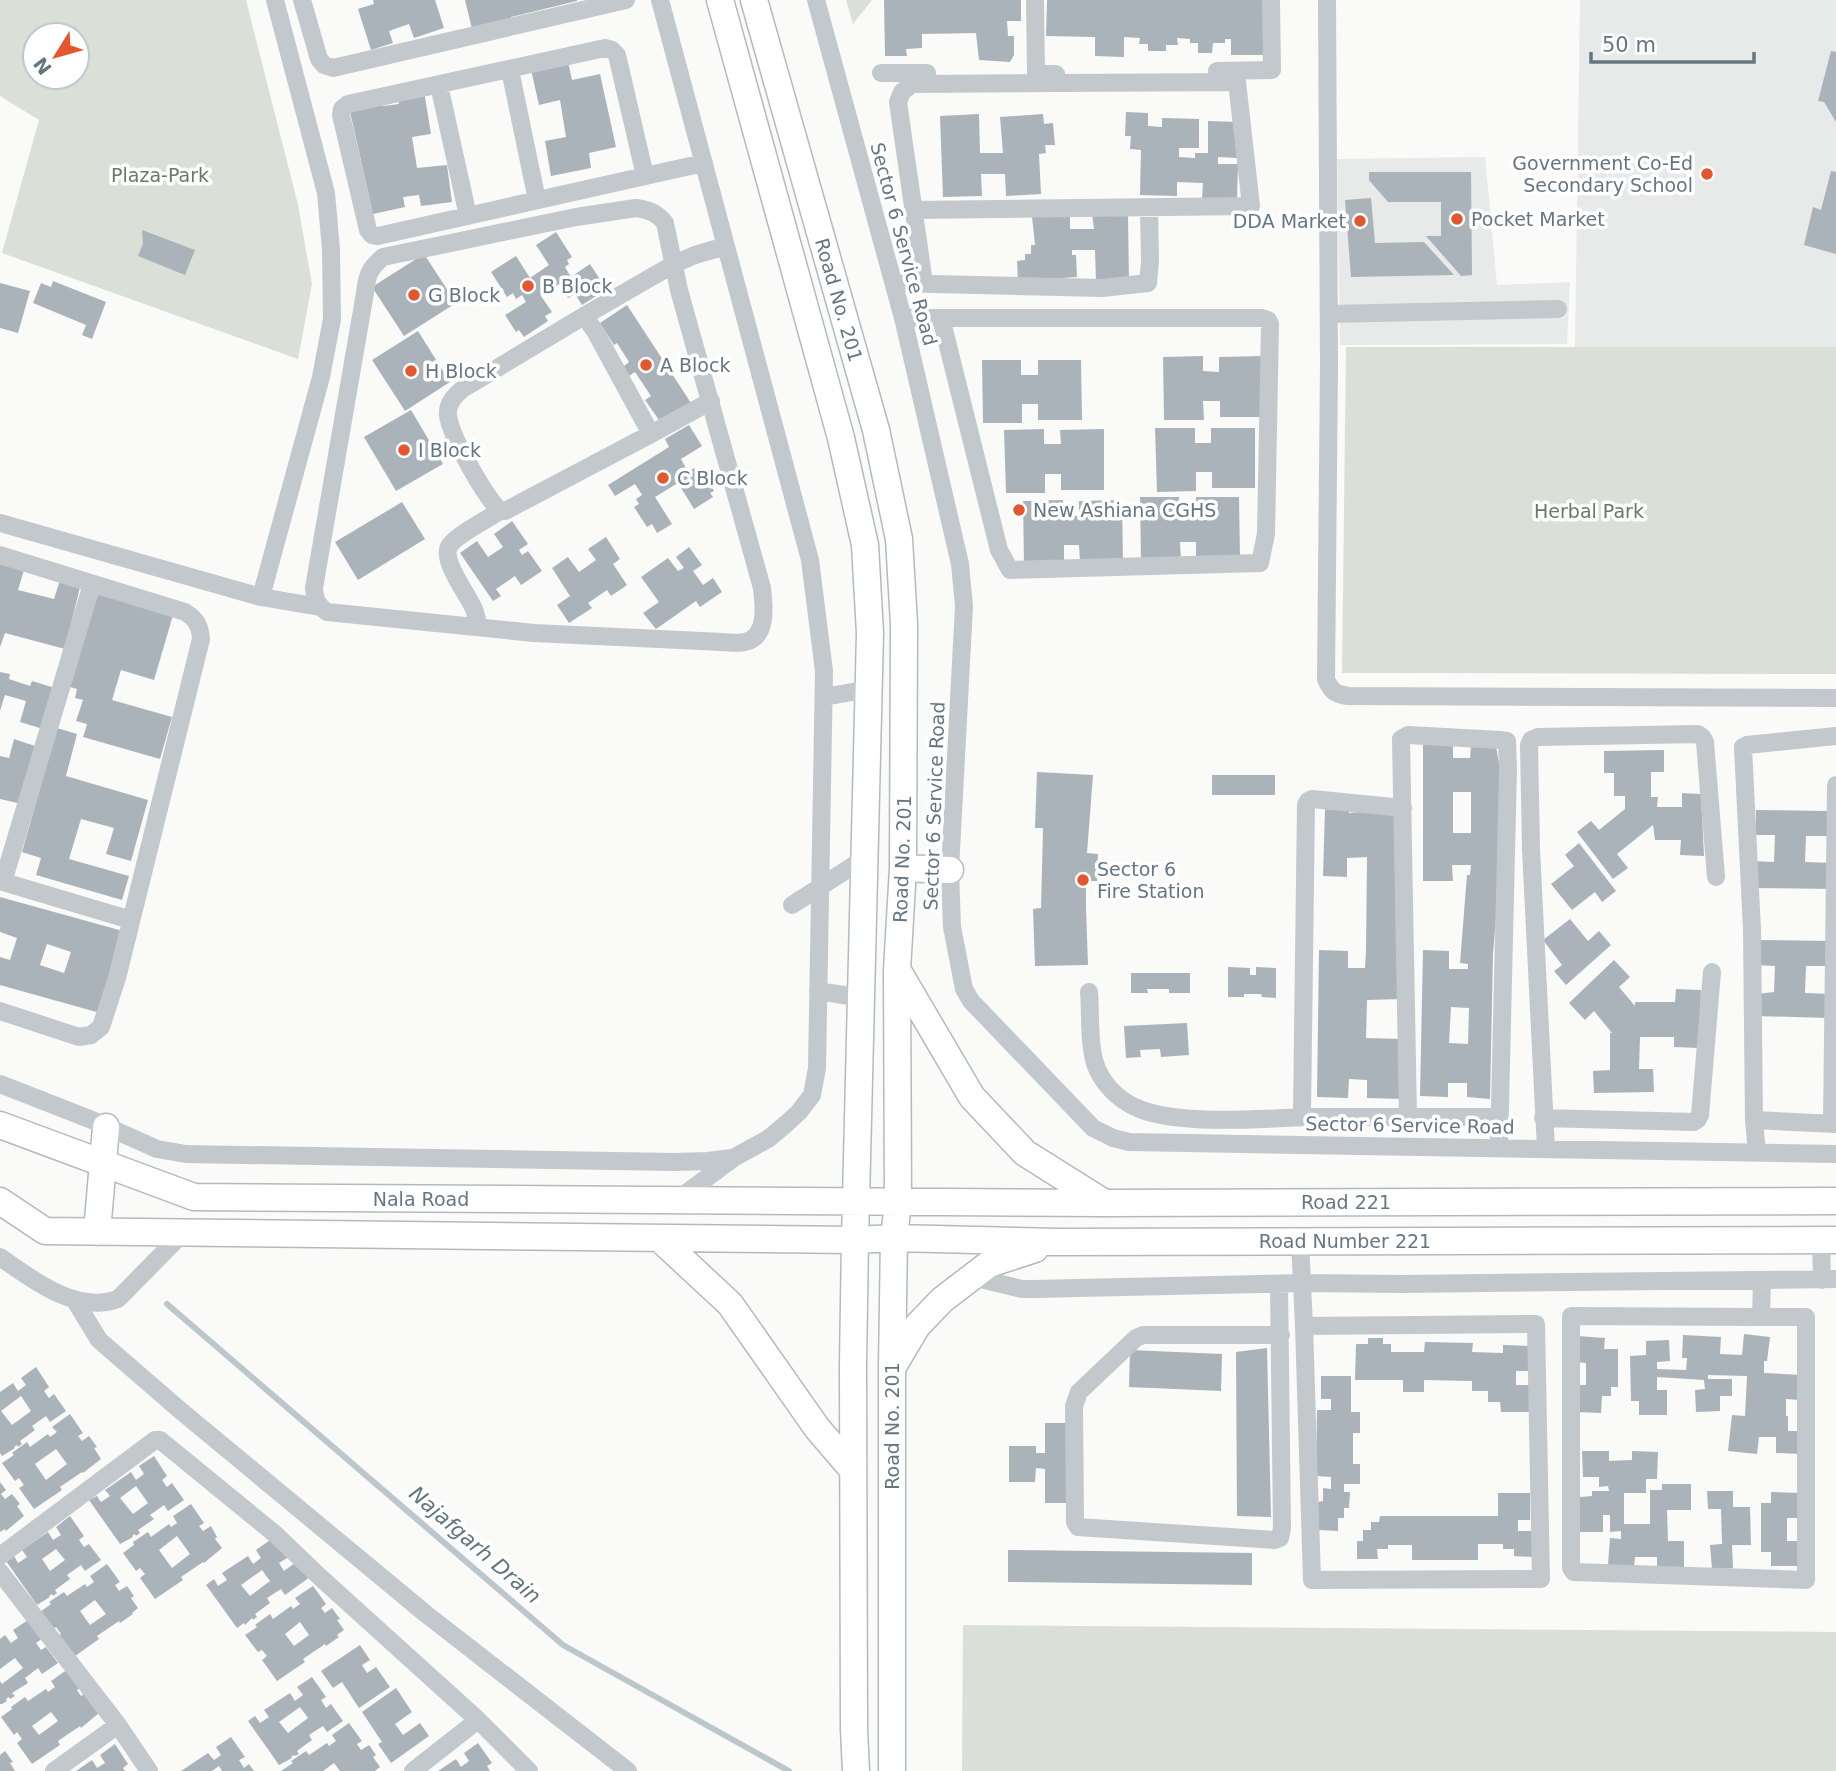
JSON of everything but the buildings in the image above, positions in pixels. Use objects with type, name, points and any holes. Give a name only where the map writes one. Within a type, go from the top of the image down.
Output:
[{"type":"main road","name":"Road No. 201","points":[[720,0],[841,438],[865,545],[870,633],[855,1240],[853,1729],[856,1771]]},
{"type":"main road","name":"Road No. 201","points":[[754,0],[876,430],[899,539],[904,624],[903,868],[897,970],[898,1202],[894,1238],[892,1368],[892,1771]]},
{"type":"main road","points":[[903,868],[950,870]]},
{"type":"main road","points":[[897,970],[972,1097],[1025,1153],[1104,1203]]},
{"type":"main road","name":"Nala Road","points":[[0,1125],[194,1197],[856,1202]]},
{"type":"main road","points":[[97,1232],[106,1127]]},
{"type":"main road","name":"Nala Road","points":[[0,1201],[45,1231],[855,1240]]},
{"type":"main road","name":"Road 221","points":[[856,1202],[1836,1201]]},
{"type":"main road","points":[[659,1238],[730,1304],[817,1428],[853,1471]]},
{"type":"main road","name":"Road Number 221","points":[[855,1240],[1828,1240]]},
{"type":"main road","points":[[892,1368],[917,1326],[942,1300],[989,1264],[1057,1242]]},
{"type":"street","points":[[261,597],[321,377],[332,319],[331,250],[326,193],[275,0]]},
{"type":"street","points":[[302,0],[319,59],[324,65],[333,68],[597,3],[626,0]]},
{"type":"street","points":[[660,0],[810,559],[824,671],[817,1068],[812,1095],[799,1112],[768,1139],[735,1157],[676,1200]]},
{"type":"street","name":"Sector 6 Service Road","points":[[817,0],[904,318],[960,564],[964,606],[950,870],[952,927],[962,979],[971,1001],[1093,1128],[1113,1138],[1145,1143],[1836,1154]]},
{"type":"street","points":[[1035,0],[1036,74]]},
{"type":"street","points":[[881,73],[1036,74],[1272,70],[1271,0]]},
{"type":"street","points":[[1327,0],[1329,314],[1326,679],[1331,689],[1337,694],[1348,696],[1836,698]]},
{"type":"street","points":[[645,176],[617,55],[605,48],[348,104],[342,109],[341,115],[368,230],[378,236],[704,163]]},
{"type":"street","points":[[510,69],[537,200]]},
{"type":"street","points":[[914,210],[1251,206],[1237,82],[912,84],[902,92],[898,102],[924,283]]},
{"type":"street","points":[[439,85],[468,216]]},
{"type":"street","points":[[636,208],[650,210],[659,215],[665,223],[683,303],[711,401],[762,588],[762,624],[757,635],[746,642],[534,633],[327,612],[315,598],[314,588],[367,276],[373,265],[383,257],[576,217],[636,208]]},
{"type":"street","points":[[894,283],[1102,288],[1148,283],[1149,208]]},
{"type":"street","points":[[500,511],[482,486],[451,429],[448,414],[450,402],[464,388],[674,264],[695,254],[726,246]]},
{"type":"street","points":[[1329,314],[1558,309]]},
{"type":"street","points":[[584,316],[651,435]]},
{"type":"street","points":[[904,318],[940,318],[1262,318],[1268,320],[1266,534],[1260,563],[1010,570],[999,550],[940,318]]},
{"type":"street","points":[[478,626],[473,606],[450,566],[446,554],[449,546],[500,511],[651,435],[711,401]]},
{"type":"street","points":[[0,523],[261,597],[320,607]]},
{"type":"street","points":[[0,555],[185,612],[195,618],[201,639],[117,978],[101,1027],[91,1035],[79,1037],[0,1011]]},
{"type":"street","points":[[92,584],[1,881],[131,920]]},
{"type":"street","points":[[824,697],[869,689]]},
{"type":"street","points":[[1546,1149],[1531,849],[1531,740],[1538,737],[1698,734],[1704,742],[1716,877]]},
{"type":"street","points":[[1408,1117],[1401,739],[1404,736],[1507,741],[1499,1148]]},
{"type":"street","points":[[1757,1153],[1754,1120],[1752,930],[1743,747],[1836,736]]},
{"type":"street","points":[[1754,1120],[1834,1124],[1836,785]]},
{"type":"street","points":[[1307,1117],[1302,1109],[1306,805],[1312,799],[1403,808]]},
{"type":"street","points":[[792,905],[865,858]]},
{"type":"street","points":[[1543,1118],[1694,1122],[1698,1119],[1712,972]]},
{"type":"street","points":[[818,992],[862,998]]},
{"type":"street","points":[[1090,992],[1093,1055],[1098,1071],[1112,1091],[1128,1103],[1153,1114],[1236,1119],[1499,1117]]},
{"type":"street","points":[[0,1084],[157,1149],[186,1154],[674,1163],[735,1157]]},
{"type":"street","points":[[0,1257],[52,1291],[92,1303],[106,1303],[118,1299],[183,1233]]},
{"type":"street","points":[[972,1277],[1022,1289],[1303,1283],[1829,1280],[1828,1240]]},
{"type":"street","points":[[1300,1241],[1312,1580],[1541,1579],[1536,1324],[1304,1326]]},
{"type":"street","points":[[1761,1317],[1762,1280]]},
{"type":"street","points":[[1279,1285],[1280,1335],[1282,1528],[1280,1538],[1275,1540],[1077,1527],[1075,1399],[1079,1392],[1136,1338],[1143,1335],[1280,1335]]},
{"type":"street","points":[[74,1299],[99,1339],[181,1412],[426,1614],[628,1771]]},
{"type":"street","points":[[1571,1316],[1761,1317],[1806,1317],[1806,1580],[1574,1572],[1571,1567],[1571,1316]]},
{"type":"street","points":[[0,1556],[155,1440],[160,1440],[275,1534],[478,1720],[529,1771]]},
{"type":"street","points":[[0,1572],[118,1725],[149,1771]]},
{"type":"street","points":[[412,1771],[478,1720]]},
{"type":"street","points":[[54,1771],[118,1725]]},
{"type":"shaded area","name":"Government Co-Ed Secondary School","points":[[1580,0],[1836,0],[1836,347],[1575,347]]},
{"type":"shaded area","name":"DDA Market","points":[[1485,157],[1497,285],[1570,282],[1567,344],[1340,345],[1337,159]]},
{"type":"green space","name":"Plaza-Park","points":[[0,0],[246,0],[298,205],[312,284],[298,359],[2,253],[39,120],[0,96]]},
{"type":"green space","points":[[846,0],[872,0],[853,24]]},
{"type":"green space","name":"Herbal Park","points":[[1346,347],[1836,347],[1836,674],[1342,673]]},
{"type":"green space","points":[[963,1625],[1836,1632],[1836,1771],[962,1771]]},
{"type":"waterway","name":"Najafgarh Drain","points":[[167,1304],[563,1645],[789,1771]]},
{"type":"place","name":"Government Co-Ed Secondary School","points":[[1707,174]]},
{"type":"place","name":"Pocket Market","points":[[1457,219]]},
{"type":"place","name":"DDA Market","points":[[1360,221]]},
{"type":"place","name":"B Block","points":[[528,286]]},
{"type":"place","name":"G Block","points":[[414,295]]},
{"type":"place","name":"A Block","points":[[646,365]]},
{"type":"place","name":"H Block","points":[[411,371]]},
{"type":"place","name":"I Block","points":[[404,450]]},
{"type":"place","name":"C Block","points":[[663,478]]},
{"type":"place","name":"New Ashiana CGHS","points":[[1019,510]]},
{"type":"place","name":"Sector 6 Fire Station","points":[[1083,880]]}]
